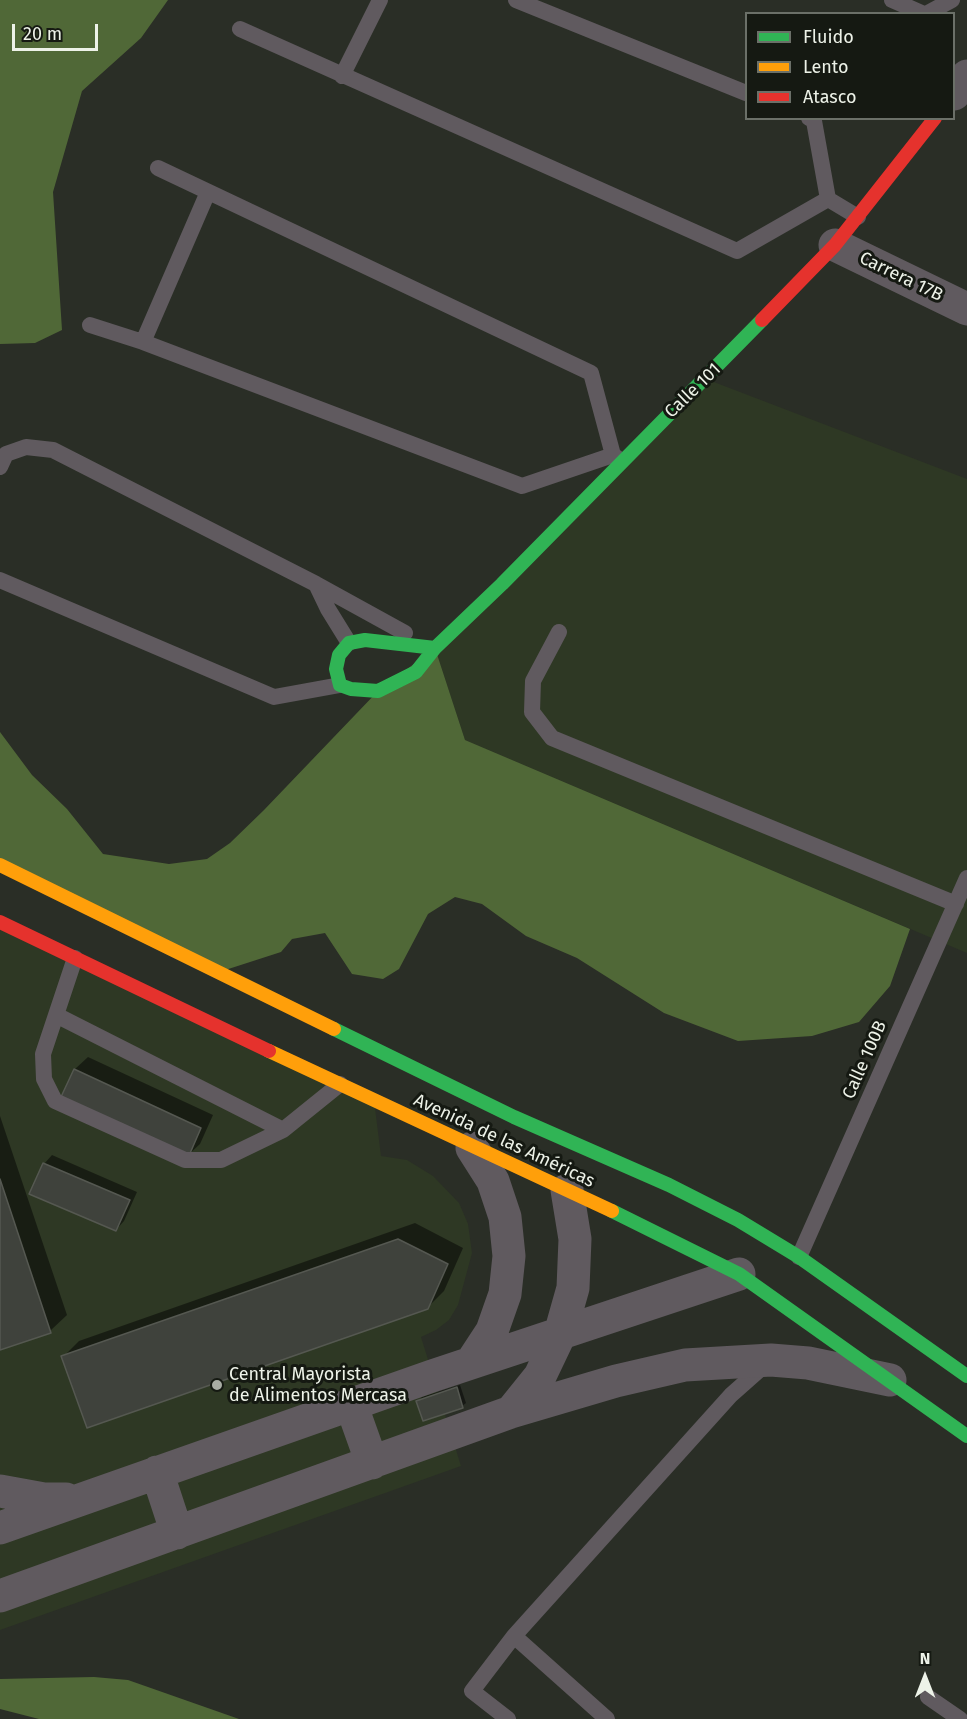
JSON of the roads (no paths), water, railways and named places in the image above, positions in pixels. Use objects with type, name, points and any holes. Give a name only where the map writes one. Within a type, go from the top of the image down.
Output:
[{"type":"main road","name":"Calle 101","points":[[340,685],[351,689],[378,691],[416,672],[435,648],[502,584],[617,458],[722,363],[835,245],[933,120]]},
{"type":"main road","points":[[340,685],[336,669],[339,655],[349,643],[365,640],[435,648]]},
{"type":"main road","name":"Avenida de las Américas","points":[[0,865],[514,1117],[669,1185],[738,1220],[799,1257],[967,1376]]},
{"type":"main road","name":"Avenida de las Américas","points":[[0,922],[472,1148],[563,1181],[749,1272],[967,1436]]},
{"type":"main road","points":[[514,1117],[543,1145]]},
{"type":"main road","points":[[779,1263],[799,1257]]},
{"type":"street","points":[[955,93],[967,76]]},
{"type":"street","name":"Carrera 17B","points":[[835,245],[967,309]]},
{"type":"street","points":[[471,1363],[492,1331],[505,1294],[510,1256],[505,1217],[493,1181],[472,1148]]},
{"type":"street","points":[[511,1412],[540,1376],[560,1334],[573,1288],[575,1239],[563,1181]]},
{"type":"street","points":[[0,1528],[351,1404],[749,1272]]},
{"type":"street","points":[[0,1596],[511,1412],[616,1381],[685,1365],[771,1360],[808,1363],[890,1380]]},
{"type":"street","points":[[351,1404],[372,1463]]},
{"type":"street","points":[[157,1472],[177,1533]]},
{"type":"street","points":[[0,1491],[44,1498],[80,1499]]},
{"type":"lane","points":[[342,76],[380,0]]},
{"type":"lane","points":[[516,0],[745,92]]},
{"type":"lane","points":[[892,0],[920,12]]},
{"type":"lane","points":[[929,12],[952,0]]},
{"type":"lane","points":[[240,29],[737,250],[828,199]]},
{"type":"lane","points":[[812,120],[828,199],[858,217]]},
{"type":"lane","points":[[90,325],[143,342],[522,486],[617,458],[591,374],[158,168]]},
{"type":"lane","points":[[143,342],[208,192]]},
{"type":"lane","points":[[0,467],[6,454],[26,447],[53,450],[316,584],[405,633]]},
{"type":"lane","points":[[0,580],[274,697],[340,685]]},
{"type":"lane","points":[[316,584],[349,643]]},
{"type":"lane","points":[[559,632],[533,681],[532,712],[552,738],[956,904]]},
{"type":"lane","name":"Calle 100B","points":[[799,1257],[967,878]]},
{"type":"lane","points":[[75,958],[43,1054],[44,1079],[56,1101],[185,1160],[221,1160],[283,1130],[340,1084]]},
{"type":"lane","points":[[56,1015],[283,1130]]},
{"type":"lane","points":[[508,1719],[472,1691],[514,1636],[731,1395],[771,1360]]},
{"type":"lane","points":[[514,1636],[607,1719]]},
{"type":"lane","points":[[928,1697],[960,1719]]},
{"type":"place","name":"Central Mayorista de Alimentos Mercasa","points":[[217,1385]]}]
